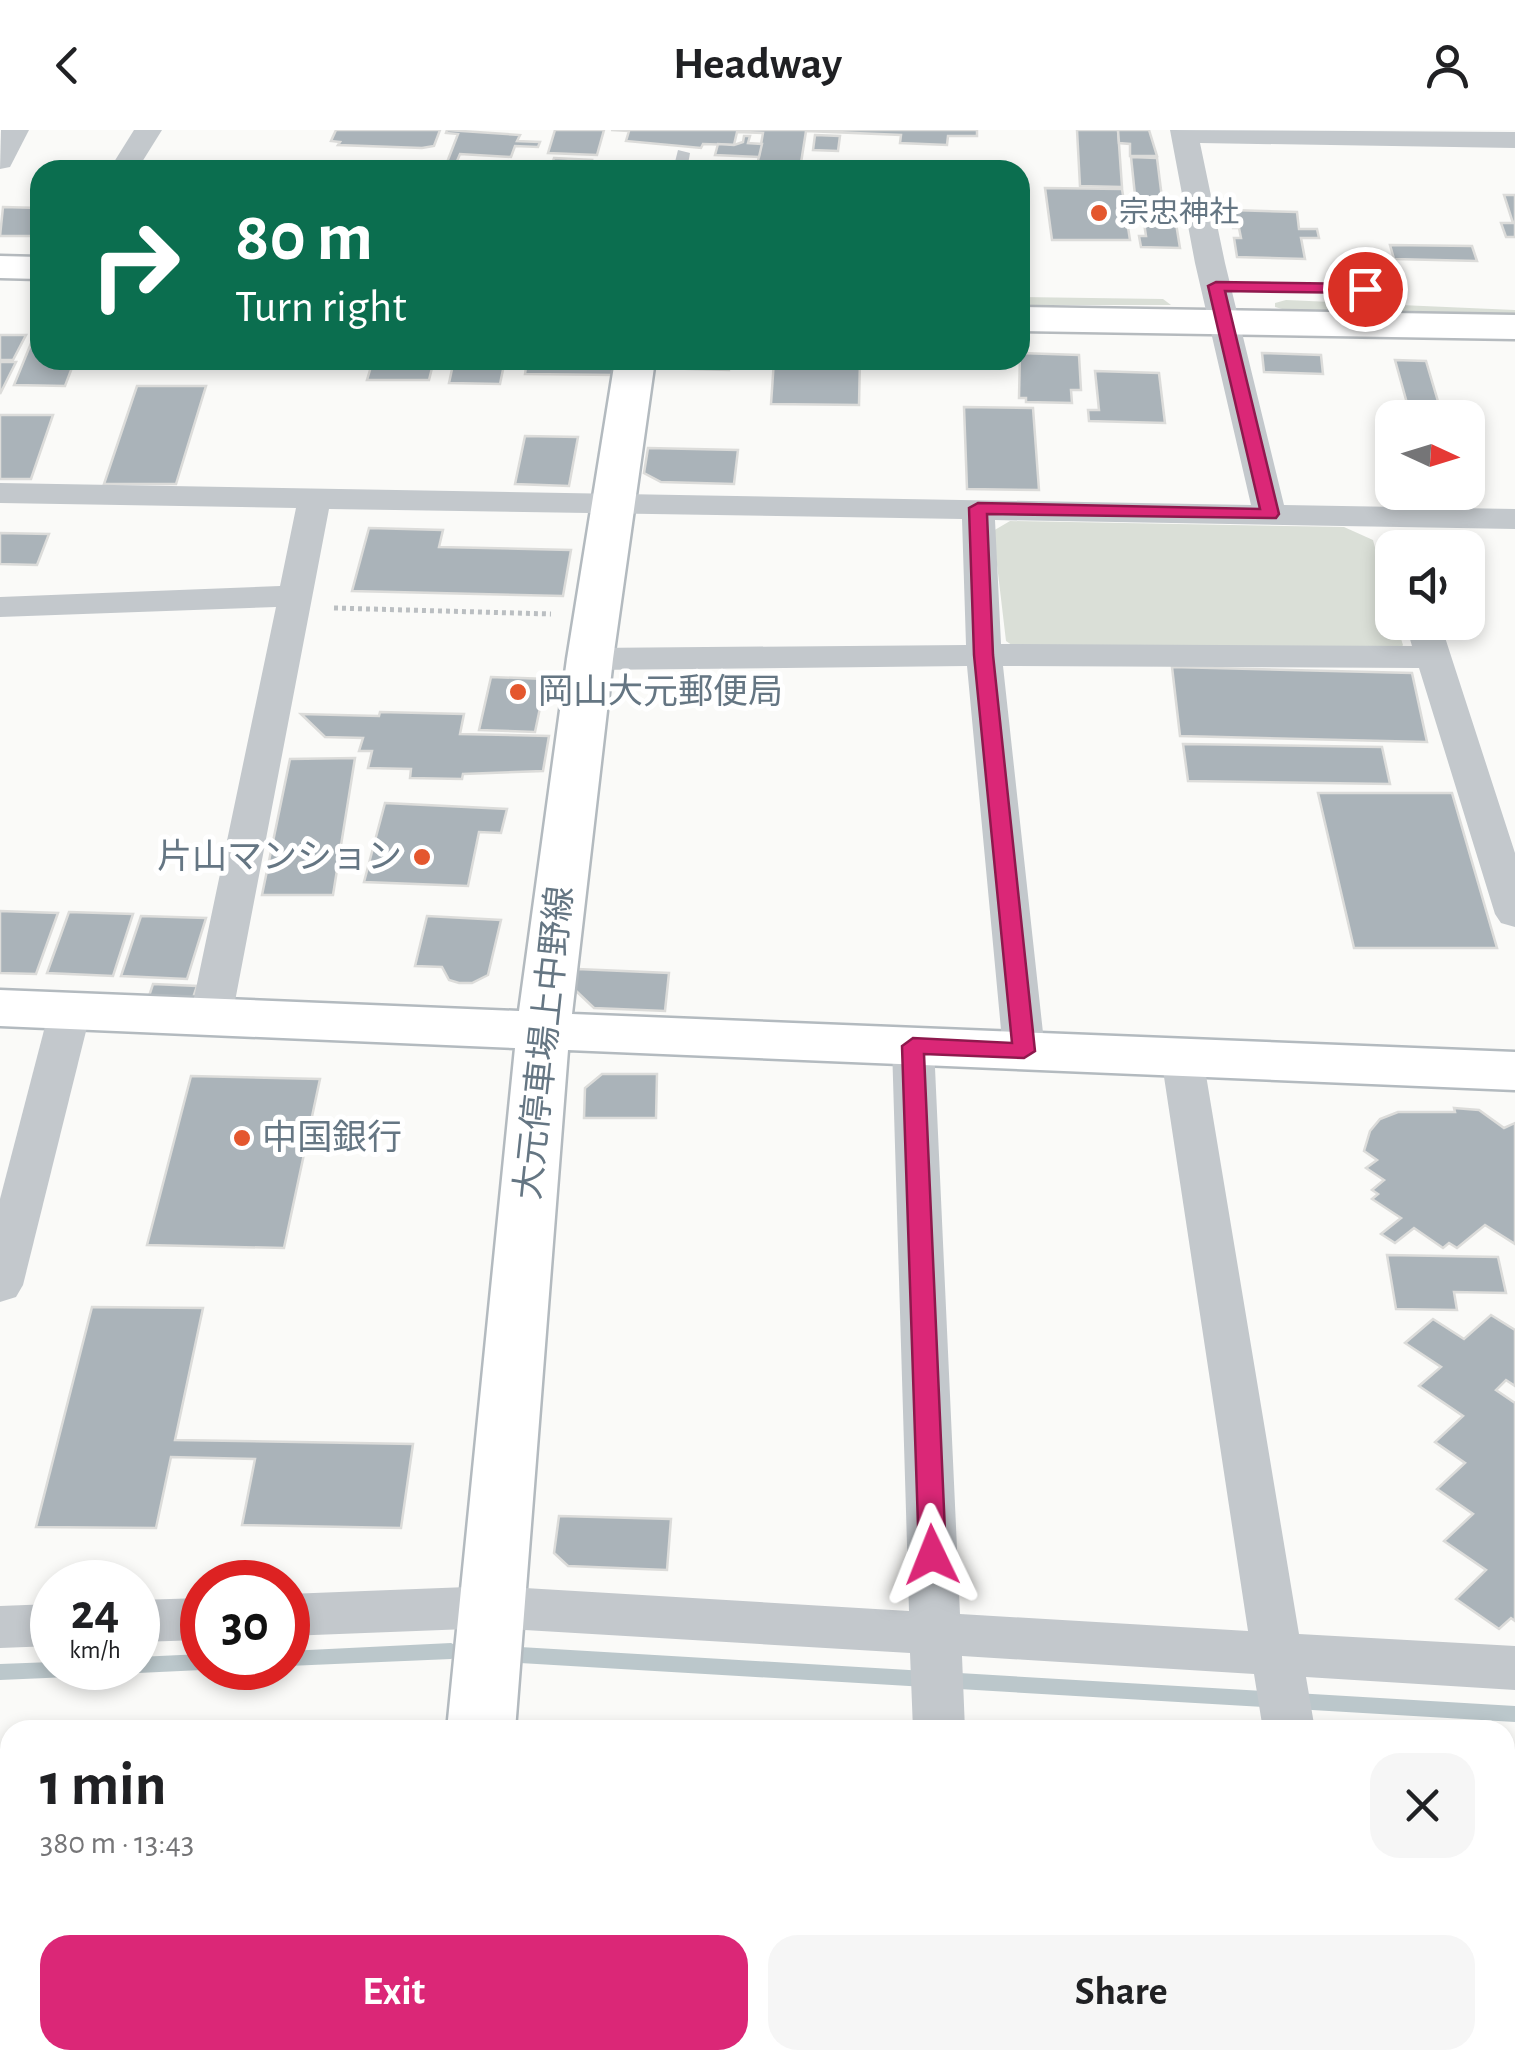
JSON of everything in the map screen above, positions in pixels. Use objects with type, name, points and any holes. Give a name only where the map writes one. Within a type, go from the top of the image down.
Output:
[{"type":"main road","points":[[0,268],[30,268]]},
{"type":"main road","points":[[1030,285],[1515,327]]},
{"type":"main road","points":[[1030,318],[1220,304],[1515,291]]},
{"type":"main road","points":[[0,301],[30,302]]},
{"type":"main road","name":"大元停車場上中野線","points":[[482,1720],[543,1031],[634,370]]},
{"type":"main road","points":[[0,1008],[1515,1071]]},
{"type":"street","points":[[0,161],[15,130]]},
{"type":"street","points":[[130,160],[148,130]]},
{"type":"street","points":[[1270,514],[1220,304],[1185,133],[1515,140]]},
{"type":"street","points":[[0,493],[1270,514],[1382,530]]},
{"type":"street","points":[[211,1017],[315,498]]},
{"type":"street","points":[[978,508],[984,655],[1024,1051]]},
{"type":"street","points":[[1414,530],[1515,519]]},
{"type":"street","points":[[0,608],[294,601]]},
{"type":"street","points":[[594,637],[984,655],[1427,640],[1515,914]]},
{"type":"street","points":[[0,1285],[70,1010]]},
{"type":"street","points":[[913,1046],[937,1681]]},
{"type":"street","points":[[1182,1057],[1283,1695]]},
{"type":"street","points":[[310,1614],[493,1607],[937,1681],[1283,1695],[1515,1668]]},
{"type":"street","points":[[0,1627],[30,1626]]},
{"type":"lane","points":[[682,160],[683,153]]},
{"type":"path","points":[[294,601],[594,637]]},
{"type":"shaded area","points":[[1030,297],[1163,299],[1171,305],[1030,305]]},
{"type":"shaded area","points":[[1286,300],[1515,310],[1515,314],[1289,311],[1275,307],[1275,303]]},
{"type":"shaded area","points":[[1010,521],[1344,527],[1373,540],[1375,547],[1375,640],[1401,640],[1403,645],[1398,652],[1019,650],[1006,641],[993,531]]},
{"type":"building","points":[[336,130],[440,130],[434,146],[422,148],[338,145],[340,142],[331,141]]},
{"type":"building","points":[[447,130],[520,135],[517,141],[540,142],[538,147],[515,146],[511,157],[460,154],[457,160],[448,160],[458,134],[446,133]]},
{"type":"building","points":[[555,130],[604,130],[597,155],[548,153]]},
{"type":"building","points":[[611,130],[977,130],[977,136],[948,136],[947,145],[900,143],[901,135],[806,131],[801,160],[758,160],[763,133],[737,132],[734,145],[703,144],[701,148],[626,141],[629,131]]},
{"type":"building","points":[[1077,130],[1118,130],[1122,187],[1080,186]]},
{"type":"building","points":[[1118,130],[1149,130],[1157,156],[1130,156],[1130,144],[1119,143]]},
{"type":"building","points":[[815,135],[840,136],[838,151],[813,150]]},
{"type":"building","points":[[744,136],[750,136],[748,143],[762,144],[759,157],[715,155],[718,144],[734,145],[743,142]]},
{"type":"building","points":[[1131,157],[1157,158],[1163,206],[1136,205]]},
{"type":"building","points":[[1045,188],[1122,189],[1130,240],[1052,240]]},
{"type":"building","points":[[1504,195],[1515,195],[1515,237],[1506,237],[1501,223],[1513,223]]},
{"type":"building","points":[[3,207],[30,208],[30,236],[0,236]]},
{"type":"building","points":[[1142,210],[1174,211],[1180,248],[1141,247],[1139,236],[1146,236]]},
{"type":"building","points":[[1230,210],[1297,212],[1299,229],[1317,229],[1319,238],[1301,238],[1305,259],[1237,257],[1234,238],[1241,238],[1239,228],[1233,228]]},
{"type":"building","points":[[1390,245],[1472,246],[1477,261],[1394,259]]},
{"type":"building","points":[[0,335],[26,335],[13,360],[0,360]]},
{"type":"building","points":[[30,346],[30,370],[71,370],[65,386],[14,385]]},
{"type":"building","points":[[1030,353],[1079,355],[1081,390],[1071,390],[1072,403],[1026,402],[1026,398],[1019,398],[1020,370],[1030,370]]},
{"type":"building","points":[[1262,353],[1321,355],[1323,374],[1264,372]]},
{"type":"building","points":[[1395,360],[1426,361],[1438,400],[1406,400]]},
{"type":"building","points":[[0,362],[16,362],[0,394]]},
{"type":"building","points":[[370,370],[432,370],[429,380],[367,380]]},
{"type":"building","points":[[452,370],[503,370],[500,384],[449,383]]},
{"type":"building","points":[[526,370],[616,370],[615,375],[525,374]]},
{"type":"building","points":[[773,370],[860,370],[859,405],[771,404]]},
{"type":"building","points":[[1095,371],[1159,373],[1165,423],[1089,421],[1088,410],[1099,410]]},
{"type":"building","points":[[137,386],[206,386],[176,484],[104,484]]},
{"type":"building","points":[[964,407],[1033,408],[1039,490],[967,489]]},
{"type":"building","points":[[0,415],[53,415],[31,479],[0,479]]},
{"type":"building","points":[[525,436],[578,437],[569,486],[515,484]]},
{"type":"building","points":[[648,448],[738,450],[734,484],[661,482],[644,473]]},
{"type":"building","points":[[369,528],[443,530],[439,547],[571,550],[563,596],[352,591]]},
{"type":"building","points":[[0,533],[49,534],[37,565],[0,564]]},
{"type":"building","points":[[1172,667],[1412,673],[1427,742],[1180,736]]},
{"type":"building","points":[[491,677],[546,679],[535,732],[479,730]]},
{"type":"building","points":[[380,712],[464,714],[460,734],[549,736],[543,771],[463,774],[462,779],[410,778],[411,769],[368,768],[372,751],[359,751],[363,738],[325,737],[301,714],[379,716]]},
{"type":"building","points":[[1183,744],[1382,747],[1390,784],[1188,781]]},
{"type":"building","points":[[355,758],[333,895],[262,895],[290,759]]},
{"type":"building","points":[[1318,793],[1452,793],[1497,948],[1354,948]]},
{"type":"building","name":"片山マンション","points":[[385,803],[507,809],[501,833],[479,832],[468,886],[364,882]]},
{"type":"building","points":[[0,911],[58,913],[36,974],[0,973]]},
{"type":"building","points":[[69,912],[133,914],[113,976],[47,973]]},
{"type":"building","points":[[141,916],[206,918],[187,979],[121,976]]},
{"type":"building","points":[[427,916],[501,920],[488,975],[472,983],[459,983],[449,980],[442,967],[415,966]]},
{"type":"building","points":[[577,969],[669,973],[665,1011],[594,1008],[574,989]]},
{"type":"building","points":[[153,984],[197,986],[190,1007],[146,1005]]},
{"type":"building","points":[[602,1074],[657,1074],[656,1118],[584,1118],[585,1088]]},
{"type":"building","points":[[191,1076],[320,1079],[284,1248],[147,1245]]},
{"type":"building","points":[[1454,1108],[1479,1110],[1504,1128],[1515,1123],[1515,1244],[1485,1225],[1457,1248],[1449,1243],[1443,1248],[1414,1228],[1395,1243],[1381,1234],[1401,1218],[1372,1199],[1378,1194],[1372,1190],[1384,1180],[1366,1168],[1377,1160],[1364,1151],[1370,1131],[1380,1119],[1398,1112],[1455,1112]]},
{"type":"building","points":[[1387,1255],[1498,1257],[1506,1293],[1454,1292],[1457,1310],[1396,1309]]},
{"type":"building","points":[[92,1307],[203,1308],[175,1440],[413,1444],[401,1528],[242,1525],[255,1459],[171,1457],[156,1528],[36,1527]]},
{"type":"building","points":[[1491,1315],[1515,1330],[1515,1386],[1506,1380],[1496,1390],[1515,1403],[1515,1621],[1511,1618],[1499,1629],[1456,1599],[1486,1570],[1444,1541],[1473,1514],[1437,1489],[1465,1463],[1435,1442],[1463,1416],[1419,1386],[1441,1367],[1405,1343],[1433,1319],[1464,1339]]},
{"type":"building","points":[[559,1516],[671,1519],[667,1570],[568,1566],[554,1553]]},
{"type":"waterway","points":[[310,1658],[451,1651]]},
{"type":"waterway","points":[[520,1655],[1515,1714]]},
{"type":"waterway","points":[[160,1664],[180,1663]]},
{"type":"waterway","points":[[0,1672],[30,1671]]},
{"type":"place","name":"宗忠神社","points":[[1099,213]]},
{"type":"place","name":"岡山大元郵便局","points":[[518,692]]},
{"type":"place","name":"片山マンション","points":[[422,857]]},
{"type":"place","name":"中国銀行","points":[[242,1138]]},
{"type":"route","points":[[932,1555],[913,1046],[1024,1051],[984,655],[978,508],[1270,514],[1216,286],[1365,289]]}]
